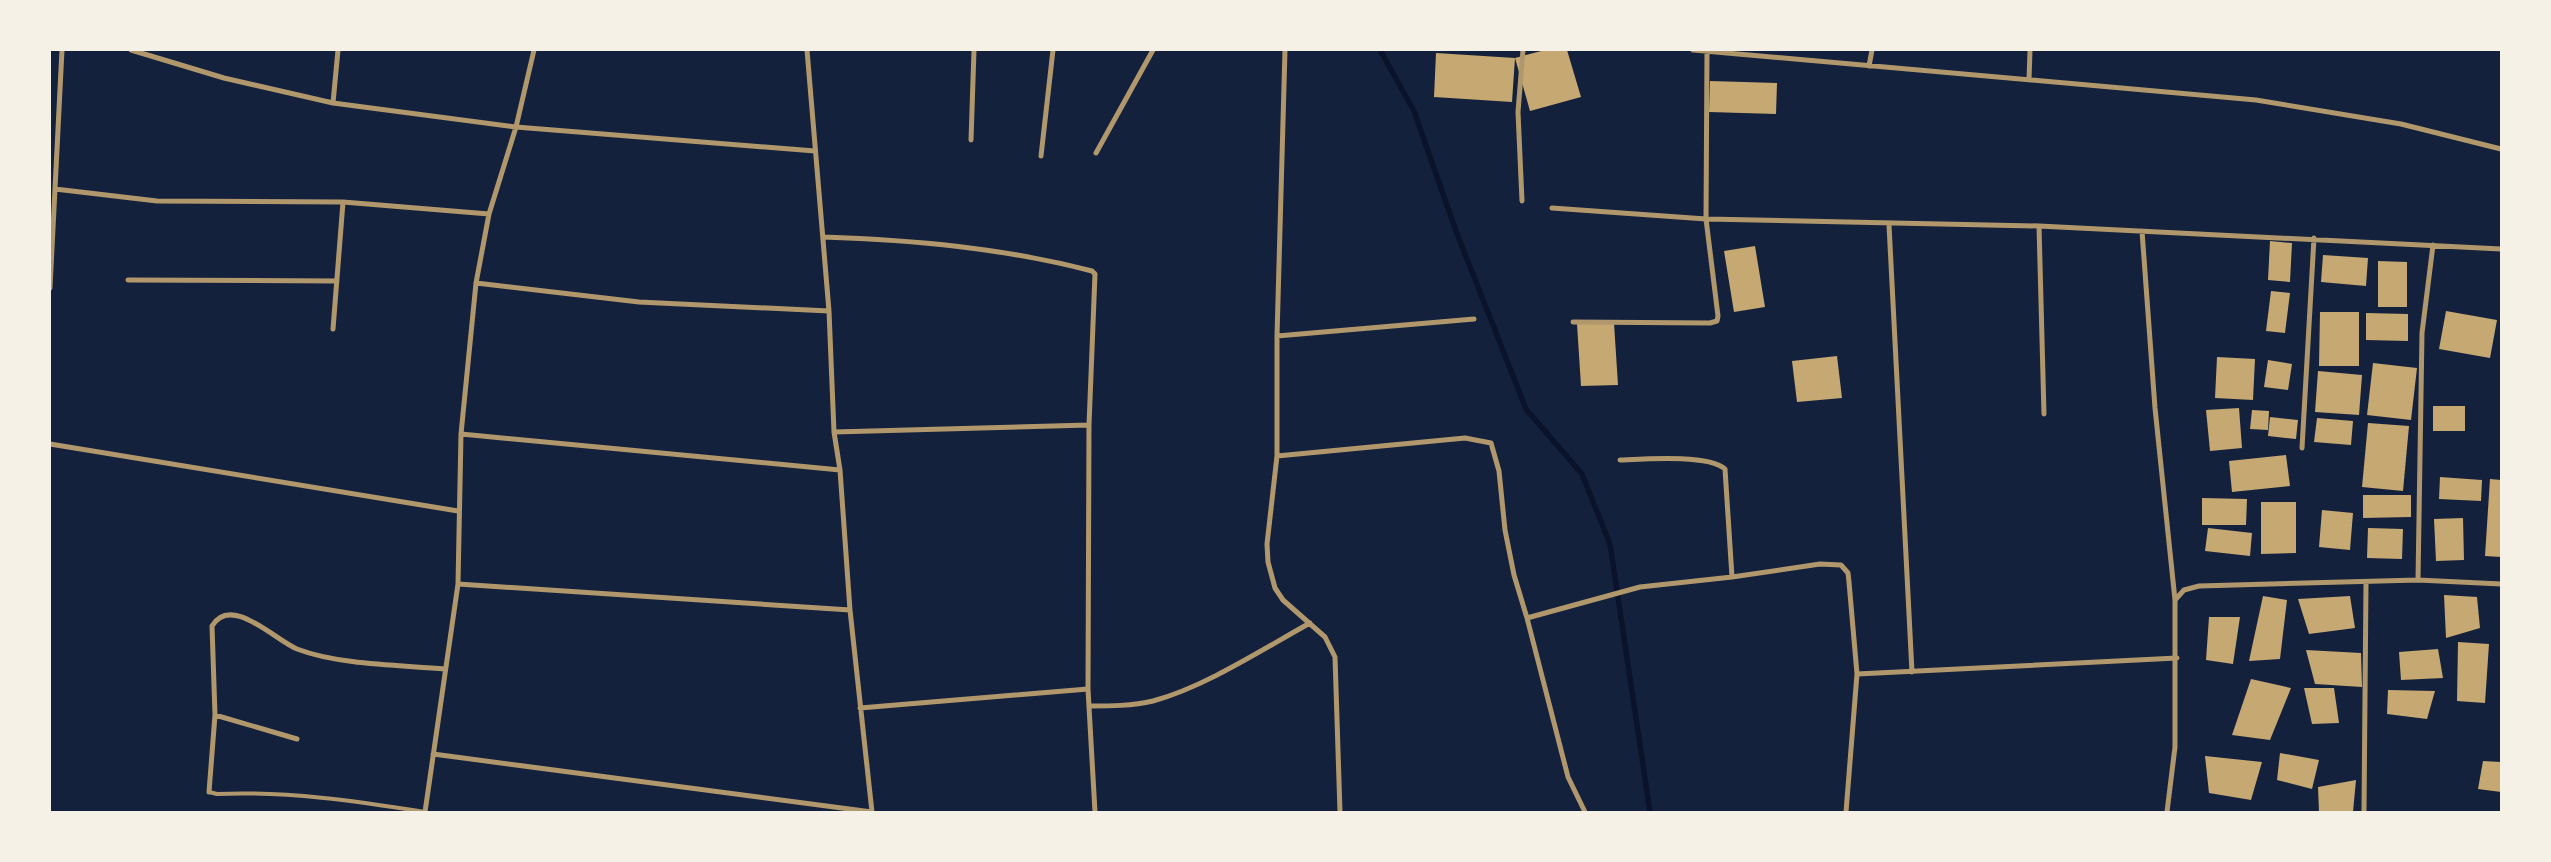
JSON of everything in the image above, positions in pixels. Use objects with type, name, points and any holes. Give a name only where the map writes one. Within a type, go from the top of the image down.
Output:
[{"type":"street","points":[[50,288],[62,50]]},
{"type":"street","points":[[131,50],[224,78],[333,103],[516,127],[815,151]]},
{"type":"street","points":[[333,103],[338,50]]},
{"type":"street","points":[[425,812],[458,584],[461,434],[476,284],[489,214],[516,127],[534,50]]},
{"type":"street","points":[[433,754],[872,812],[850,610],[840,470],[834,432],[829,311],[807,50]]},
{"type":"street","points":[[971,140],[974,50]]},
{"type":"street","points":[[1041,156],[1053,50]]},
{"type":"street","points":[[1096,153],[1153,50]]},
{"type":"street","points":[[1285,50],[1278,336],[1278,456],[1267,544],[1268,562],[1275,588],[1283,600],[1325,637],[1335,657],[1340,812]]},
{"type":"street","points":[[1522,201],[1518,112],[1523,50]]},
{"type":"street","points":[[1693,50],[2256,100],[2401,124],[2501,149]]},
{"type":"street","points":[[1869,66],[1872,50]]},
{"type":"street","points":[[2029,80],[2030,50]]},
{"type":"street","points":[[1573,322],[1710,323],[1717,321],[1718,316],[1706,219],[1707,51]]},
{"type":"street","points":[[55,189],[157,201],[343,202],[489,214]]},
{"type":"street","points":[[333,329],[343,202]]},
{"type":"street","points":[[1552,208],[1706,219],[1889,225],[2039,226],[2314,238],[2501,249]]},
{"type":"street","points":[[1889,225],[1912,672]]},
{"type":"street","points":[[2039,226],[2044,414]]},
{"type":"street","points":[[2142,231],[2155,408],[2176,600],[2175,747],[2167,812]]},
{"type":"street","points":[[823,237],[906,240],[996,250],[1093,272],[1096,277],[1090,425],[1088,689],[1094,812]]},
{"type":"street","points":[[2302,448],[2314,238]]},
{"type":"street","points":[[2418,580],[2422,333],[2433,245]]},
{"type":"street","points":[[128,280],[336,281]]},
{"type":"street","points":[[476,284],[639,302],[829,311]]},
{"type":"street","points":[[1278,336],[1474,319]]},
{"type":"street","points":[[834,432],[1090,425]]},
{"type":"street","points":[[461,434],[840,470]]},
{"type":"street","points":[[1278,456],[1465,438],[1491,443],[1499,471],[1504,530],[1512,566],[1568,777],[1585,812]]},
{"type":"street","points":[[50,444],[458,511]]},
{"type":"street","points":[[1620,460],[1658,459],[1711,462],[1720,464],[1725,469],[1732,577]]},
{"type":"street","points":[[1527,618],[1640,588],[1820,564],[1841,565],[1848,573],[1857,674],[1846,812]]},
{"type":"street","points":[[2176,600],[2184,590],[2198,586],[2366,583],[2418,580],[2501,584]]},
{"type":"street","points":[[2364,812],[2366,583]]},
{"type":"street","points":[[458,584],[850,610]]},
{"type":"street","points":[[209,792],[216,715],[212,626],[220,616],[228,614],[240,615],[296,648],[319,656],[446,669]]},
{"type":"street","points":[[1088,706],[1125,705],[1152,701],[1178,693],[1310,623]]},
{"type":"street","points":[[1857,674],[2177,658]]},
{"type":"street","points":[[860,708],[1088,689]]},
{"type":"street","points":[[216,715],[298,739]]},
{"type":"lane","points":[[209,792],[217,794],[294,795],[362,802],[425,812]]},
{"type":"building","points":[[1545,50],[1567,50],[1581,97],[1530,111],[1515,58]]},
{"type":"building","points":[[1436,53],[1515,58],[1512,102],[1434,97]]},
{"type":"building","points":[[1710,81],[1777,83],[1776,114],[1709,112]]},
{"type":"building","points":[[2270,241],[2292,243],[2290,282],[2268,280]]},
{"type":"building","points":[[1755,246],[1765,307],[1734,312],[1724,251]]},
{"type":"building","points":[[2323,255],[2368,258],[2366,286],[2321,282]]},
{"type":"building","points":[[2378,261],[2407,262],[2407,307],[2378,307]]},
{"type":"building","points":[[2271,291],[2290,293],[2285,333],[2266,331]]},
{"type":"building","points":[[2446,311],[2497,320],[2490,358],[2439,349]]},
{"type":"building","points":[[2320,312],[2359,312],[2359,366],[2319,366]]},
{"type":"building","points":[[2366,313],[2408,314],[2408,341],[2366,340]]},
{"type":"building","points":[[1614,323],[1618,385],[1581,386],[1577,324]]},
{"type":"building","points":[[1837,356],[1842,398],[1797,402],[1792,361]]},
{"type":"building","points":[[2217,357],[2255,359],[2253,400],[2215,398]]},
{"type":"building","points":[[2268,360],[2292,364],[2288,390],[2264,387]]},
{"type":"building","points":[[2373,363],[2417,368],[2411,420],[2367,415]]},
{"type":"building","points":[[2318,371],[2362,375],[2359,415],[2315,412]]},
{"type":"building","points":[[2433,406],[2465,406],[2465,431],[2433,431]]},
{"type":"building","points":[[2239,408],[2242,448],[2210,451],[2206,410]]},
{"type":"building","points":[[2252,410],[2269,411],[2268,430],[2250,429]]},
{"type":"building","points":[[2270,417],[2298,420],[2296,439],[2268,436]]},
{"type":"building","points":[[2317,418],[2353,421],[2351,445],[2314,442]]},
{"type":"building","points":[[2368,423],[2409,426],[2403,491],[2362,487]]},
{"type":"building","points":[[2286,455],[2290,486],[2232,492],[2229,461]]},
{"type":"building","points":[[2440,477],[2482,480],[2481,501],[2439,499]]},
{"type":"building","points":[[2490,479],[2501,480],[2501,557],[2485,556]]},
{"type":"building","points":[[2363,495],[2411,495],[2411,517],[2363,518]]},
{"type":"building","points":[[2202,498],[2247,499],[2246,525],[2202,525]]},
{"type":"building","points":[[2261,502],[2296,502],[2296,553],[2261,554]]},
{"type":"building","points":[[2322,510],[2353,513],[2350,550],[2319,547]]},
{"type":"building","points":[[2463,518],[2464,560],[2436,561],[2434,519]]},
{"type":"building","points":[[2208,528],[2252,533],[2250,556],[2205,551]]},
{"type":"building","points":[[2368,528],[2403,529],[2402,559],[2367,558]]},
{"type":"building","points":[[2444,595],[2477,597],[2480,628],[2446,638]]},
{"type":"building","points":[[2263,596],[2287,600],[2280,659],[2249,661]]},
{"type":"building","points":[[2350,596],[2355,628],[2309,634],[2298,599]]},
{"type":"building","points":[[2209,617],[2240,617],[2233,664],[2206,660]]},
{"type":"building","points":[[2458,642],[2489,644],[2485,703],[2457,701]]},
{"type":"building","points":[[2438,649],[2443,678],[2401,680],[2399,652]]},
{"type":"building","points":[[2306,650],[2361,653],[2362,687],[2315,684]]},
{"type":"building","points":[[2251,679],[2291,688],[2270,740],[2232,735]]},
{"type":"building","points":[[2304,688],[2334,688],[2339,723],[2312,724]]},
{"type":"building","points":[[2388,690],[2435,691],[2427,719],[2387,714]]},
{"type":"building","points":[[2280,753],[2319,760],[2312,789],[2277,780]]},
{"type":"building","points":[[2205,756],[2262,762],[2251,800],[2209,793]]},
{"type":"building","points":[[2483,761],[2501,762],[2501,792],[2478,789]]},
{"type":"building","points":[[2356,780],[2353,812],[2319,812],[2318,787]]},
{"type":"waterway","points":[[1380,50],[1414,111],[1456,231],[1526,409],[1582,474],[1610,544],[1650,812]]}]
